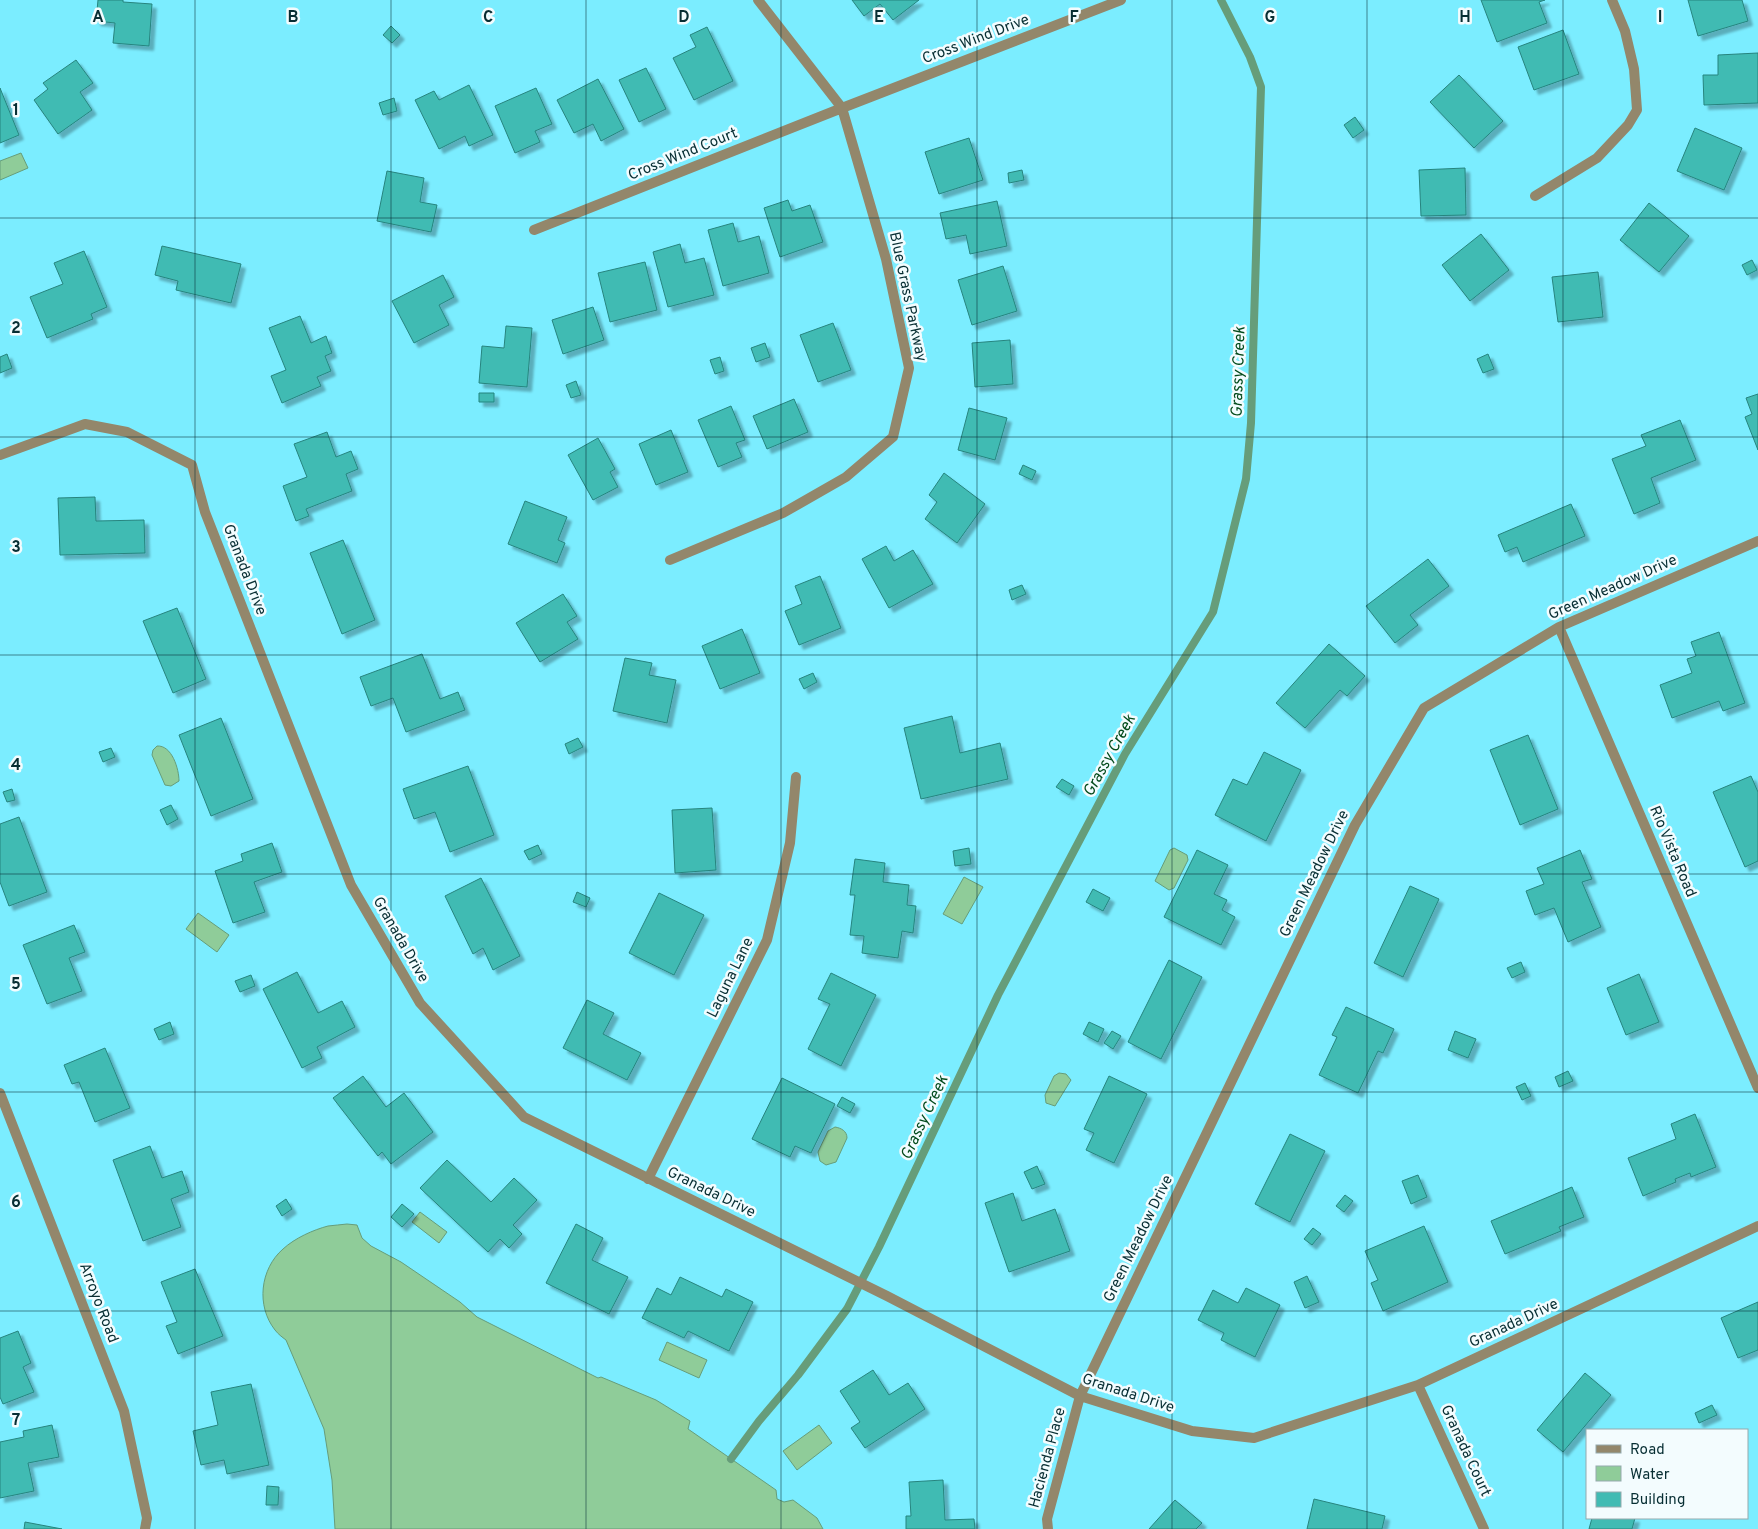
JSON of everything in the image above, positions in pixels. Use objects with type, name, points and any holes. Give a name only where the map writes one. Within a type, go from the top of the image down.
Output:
[{"type":"street","name":"Blue Grass Parkway","points":[[670,560],[783,513],[846,477],[893,437],[909,368],[886,259],[842,108],[758,0]]},
{"type":"street","name":"Cross Wind Drive","points":[[842,108],[1121,0]]},
{"type":"street","points":[[1535,196],[1597,158],[1628,125],[1637,110],[1634,69],[1625,31],[1612,0]]},
{"type":"street","name":"Cross Wind Court","points":[[534,230],[842,108]]},
{"type":"street","name":"Granada Drive","points":[[0,455],[85,424],[127,432],[192,465],[205,512],[351,885],[420,1003],[524,1117],[887,1296],[1080,1396],[1192,1431],[1254,1438],[1418,1385],[1758,1226]]},
{"type":"street","name":"Green Meadow Drive","points":[[1080,1396],[1355,825],[1424,708],[1559,627],[1758,541]]},
{"type":"street","name":"Rio Vista Road","points":[[1559,627],[1758,1088]]},
{"type":"street","name":"Laguna Lane","points":[[648,1179],[767,940],[790,843],[796,777]]},
{"type":"street","name":"Arroyo Road","points":[[0,1093],[124,1411],[148,1518],[145,1529]]},
{"type":"street","name":"Granada Court","points":[[1418,1385],[1484,1529]]},
{"type":"street","name":"Hacienda Place","points":[[1048,1529],[1047,1519],[1080,1396]]},
{"type":"water","points":[[21,153],[28,168],[0,180],[0,161]]},
{"type":"water","points":[[157,746],[167,749],[176,764],[179,781],[171,786],[165,785],[152,755],[153,750]]},
{"type":"water","points":[[1174,848],[1187,855],[1188,860],[1174,888],[1169,890],[1155,881],[1170,850]]},
{"type":"water","points":[[964,877],[983,887],[962,924],[943,914]]},
{"type":"water","points":[[198,913],[229,935],[217,952],[186,929]]},
{"type":"water","points":[[1059,1073],[1066,1074],[1071,1080],[1055,1106],[1046,1103],[1045,1095],[1054,1076]]},
{"type":"water","points":[[835,1127],[843,1130],[847,1138],[836,1162],[826,1165],[820,1161],[818,1152],[828,1131]]},
{"type":"water","points":[[420,1212],[447,1232],[439,1243],[412,1222]]},
{"type":"water","points":[[357,1225],[362,1238],[371,1246],[401,1262],[460,1302],[477,1317],[598,1378],[601,1377],[656,1400],[690,1421],[688,1429],[776,1490],[777,1499],[784,1502],[793,1500],[817,1518],[823,1529],[335,1529],[332,1480],[324,1429],[286,1340],[276,1331],[269,1320],[265,1310],[263,1288],[269,1267],[275,1257],[288,1245],[316,1230],[328,1226]]},
{"type":"water","points":[[667,1342],[707,1360],[699,1378],[659,1360]]},
{"type":"water","points":[[819,1425],[832,1443],[797,1470],[783,1451]]},
{"type":"building","points":[[98,0],[123,0],[123,2],[152,4],[149,46],[113,43],[115,23],[96,21]]},
{"type":"building","points":[[852,0],[919,0],[893,20],[880,4],[864,16]]},
{"type":"building","points":[[1481,0],[1545,0],[1539,2],[1547,23],[1497,42]]},
{"type":"building","points":[[1688,0],[1742,0],[1748,21],[1698,36]]},
{"type":"building","points":[[391,26],[400,35],[392,43],[383,35]]},
{"type":"building","points":[[707,27],[733,81],[694,100],[673,58],[696,47],[690,35]]},
{"type":"building","points":[[1563,30],[1579,74],[1534,90],[1518,47]]},
{"type":"building","points":[[1758,53],[1758,103],[1704,105],[1703,75],[1718,75],[1718,55]]},
{"type":"building","points":[[76,60],[93,83],[80,92],[92,110],[58,134],[34,100],[48,89],[43,83]]},
{"type":"building","points":[[646,68],[666,109],[639,122],[619,80]]},
{"type":"building","points":[[1459,75],[1503,121],[1474,148],[1430,102]]},
{"type":"building","points":[[598,79],[624,129],[601,141],[593,124],[574,133],[557,100]]},
{"type":"building","points":[[469,85],[493,135],[469,146],[465,136],[439,149],[415,100],[434,91],[439,100]]},
{"type":"building","points":[[0,88],[19,135],[0,143]]},
{"type":"building","points":[[536,88],[552,124],[535,131],[540,142],[515,153],[495,106]]},
{"type":"building","points":[[394,98],[397,111],[383,115],[379,103]]},
{"type":"building","points":[[1355,117],[1364,130],[1353,138],[1344,125]]},
{"type":"building","points":[[1695,128],[1742,148],[1724,190],[1677,171]]},
{"type":"building","points":[[969,138],[983,180],[939,194],[925,152]]},
{"type":"building","points":[[1465,168],[1466,215],[1421,216],[1419,170]]},
{"type":"building","points":[[1022,170],[1024,180],[1009,183],[1008,173]]},
{"type":"building","points":[[387,171],[424,178],[420,202],[437,205],[431,232],[377,221]]},
{"type":"building","points":[[788,200],[792,211],[810,205],[823,242],[780,257],[764,208]]},
{"type":"building","points":[[997,201],[1007,246],[970,254],[966,235],[946,239],[940,213]]},
{"type":"building","points":[[1649,203],[1689,236],[1659,272],[1620,240]]},
{"type":"building","points":[[733,223],[738,242],[759,236],[769,273],[723,286],[708,230]]},
{"type":"building","points":[[1481,234],[1509,270],[1470,301],[1442,265]]},
{"type":"building","points":[[680,244],[685,263],[704,258],[714,295],[668,307],[653,252]]},
{"type":"building","points":[[162,246],[241,264],[231,303],[176,290],[178,281],[155,275]]},
{"type":"building","points":[[84,251],[107,307],[91,314],[93,319],[47,338],[30,297],[63,284],[54,263]]},
{"type":"building","points":[[1752,260],[1757,270],[1747,275],[1742,265]]},
{"type":"building","points":[[645,262],[657,310],[610,322],[598,273]]},
{"type":"building","points":[[1003,266],[1017,311],[972,325],[958,280]]},
{"type":"building","points":[[1598,272],[1603,317],[1558,322],[1552,277]]},
{"type":"building","points":[[443,275],[454,297],[439,305],[449,325],[414,343],[392,301]]},
{"type":"building","points":[[593,307],[604,340],[563,354],[552,320]]},
{"type":"building","points":[[300,316],[311,343],[326,336],[332,353],[325,356],[331,371],[317,377],[321,386],[282,403],[271,376],[286,370],[269,328]]},
{"type":"building","points":[[833,323],[851,370],[818,382],[800,335]]},
{"type":"building","points":[[506,326],[532,328],[527,387],[479,383],[482,346],[504,348]]},
{"type":"building","points":[[1010,340],[1013,384],[975,387],[972,343]]},
{"type":"building","points":[[765,343],[770,357],[756,362],[751,348]]},
{"type":"building","points":[[7,354],[12,368],[0,373],[0,357]]},
{"type":"building","points":[[1488,354],[1494,369],[1483,373],[1477,359]]},
{"type":"building","points":[[720,357],[724,371],[715,374],[710,360]]},
{"type":"building","points":[[576,381],[581,395],[571,398],[566,385]]},
{"type":"building","points":[[479,393],[494,393],[494,402],[479,402]]},
{"type":"building","points":[[1758,394],[1758,450],[1745,417],[1752,414],[1746,398]]},
{"type":"building","points":[[794,399],[808,432],[767,449],[753,416]]},
{"type":"building","points":[[731,406],[745,440],[736,443],[742,457],[718,467],[698,420]]},
{"type":"building","points":[[969,408],[1007,418],[995,460],[958,450]]},
{"type":"building","points":[[1680,420],[1696,460],[1651,478],[1660,503],[1634,514],[1612,459],[1646,446],[1641,435]]},
{"type":"building","points":[[671,430],[688,472],[656,485],[639,444]]},
{"type":"building","points":[[327,432],[336,457],[351,451],[358,469],[346,474],[352,491],[306,509],[309,516],[296,521],[283,486],[307,477],[294,444]]},
{"type":"building","points":[[598,438],[615,469],[610,472],[618,487],[593,500],[568,455]]},
{"type":"building","points":[[1023,465],[1036,471],[1032,480],[1019,474]]},
{"type":"building","points":[[944,473],[985,504],[957,543],[925,519],[937,502],[929,495]]},
{"type":"building","points":[[95,497],[96,521],[144,520],[145,553],[60,555],[58,498]]},
{"type":"building","points":[[525,501],[567,517],[558,540],[565,543],[557,563],[508,544]]},
{"type":"building","points":[[1571,504],[1585,536],[1523,562],[1517,547],[1505,552],[1498,535]]},
{"type":"building","points":[[343,540],[375,620],[342,634],[310,553]]},
{"type":"building","points":[[886,546],[894,561],[913,550],[933,584],[889,608],[862,559]]},
{"type":"building","points":[[1428,559],[1449,586],[1410,615],[1418,625],[1395,643],[1366,606]]},
{"type":"building","points":[[820,576],[841,628],[799,645],[785,611],[802,604],[795,586]]},
{"type":"building","points":[[1022,585],[1026,594],[1012,600],[1009,590]]},
{"type":"building","points":[[563,594],[577,616],[567,622],[578,639],[540,662],[516,623]]},
{"type":"building","points":[[177,608],[206,679],[173,693],[143,621]]},
{"type":"building","points":[[742,629],[760,673],[720,689],[702,646]]},
{"type":"building","points":[[1719,632],[1745,703],[1723,711],[1719,701],[1672,718],[1660,685],[1692,673],[1687,659],[1696,656],[1691,642]]},
{"type":"building","points":[[1329,644],[1365,676],[1347,696],[1340,690],[1305,728],[1276,703]]},
{"type":"building","points":[[422,654],[440,699],[458,692],[465,710],[406,732],[393,698],[371,706],[360,677]]},
{"type":"building","points":[[625,658],[652,663],[649,675],[676,680],[667,723],[613,711]]},
{"type":"building","points":[[813,673],[817,682],[804,689],[799,679]]},
{"type":"building","points":[[952,716],[960,753],[1000,743],[1008,779],[921,799],[904,728]]},
{"type":"building","points":[[221,718],[253,799],[211,816],[179,735]]},
{"type":"building","points":[[1528,735],[1558,809],[1520,825],[1490,750]]},
{"type":"building","points":[[578,738],[583,747],[569,754],[565,744]]},
{"type":"building","points":[[111,748],[115,757],[103,762],[99,752]]},
{"type":"building","points":[[1264,752],[1301,770],[1266,841],[1215,815],[1233,779],[1247,785]]},
{"type":"building","points":[[468,766],[494,835],[450,852],[435,812],[414,819],[403,789]]},
{"type":"building","points":[[1751,776],[1758,792],[1758,861],[1745,867],[1713,792]]},
{"type":"building","points":[[1062,779],[1074,786],[1069,795],[1056,787]]},
{"type":"building","points":[[12,789],[15,800],[7,802],[3,792]]},
{"type":"building","points":[[171,805],[178,819],[167,825],[160,810]]},
{"type":"building","points":[[712,808],[716,870],[675,873],[672,810]]},
{"type":"building","points":[[19,817],[47,892],[9,906],[0,882],[0,824]]},
{"type":"building","points":[[272,843],[282,872],[254,882],[265,912],[233,923],[215,871],[243,861],[241,854]]},
{"type":"building","points":[[538,845],[542,854],[529,860],[524,851]]},
{"type":"building","points":[[969,848],[971,864],[955,866],[953,851]]},
{"type":"building","points":[[1197,850],[1228,865],[1214,894],[1227,900],[1222,910],[1235,917],[1221,945],[1164,917]]},
{"type":"building","points":[[1580,850],[1592,879],[1582,882],[1601,927],[1568,942],[1554,908],[1535,915],[1526,891],[1544,884],[1537,868]]},
{"type":"building","points":[[855,859],[885,863],[883,882],[909,885],[907,905],[916,906],[913,933],[902,931],[898,958],[862,953],[864,936],[850,935],[855,895],[850,895]]},
{"type":"building","points":[[481,878],[520,956],[493,970],[483,948],[473,954],[445,896]]},
{"type":"building","points":[[1410,886],[1439,899],[1403,977],[1374,963]]},
{"type":"building","points":[[1093,889],[1110,898],[1103,911],[1086,902]]},
{"type":"building","points":[[577,892],[590,898],[586,907],[573,902]]},
{"type":"building","points":[[659,893],[704,915],[674,975],[629,953]]},
{"type":"building","points":[[74,925],[85,952],[69,958],[82,991],[47,1004],[23,945]]},
{"type":"building","points":[[1169,960],[1202,977],[1161,1059],[1128,1042]]},
{"type":"building","points":[[1521,962],[1525,972],[1512,978],[1507,968]]},
{"type":"building","points":[[297,972],[318,1013],[342,1001],[355,1027],[317,1047],[322,1058],[302,1068],[263,989]]},
{"type":"building","points":[[831,973],[876,995],[841,1066],[808,1049],[830,1004],[818,999]]},
{"type":"building","points":[[1639,974],[1659,1022],[1626,1035],[1607,988]]},
{"type":"building","points":[[251,975],[255,986],[240,992],[235,981]]},
{"type":"building","points":[[587,1000],[614,1013],[603,1034],[641,1053],[627,1080],[563,1048]]},
{"type":"building","points":[[1346,1007],[1394,1029],[1383,1053],[1378,1051],[1358,1093],[1319,1075],[1337,1037],[1332,1035]]},
{"type":"building","points":[[170,1022],[174,1034],[159,1040],[154,1029]]},
{"type":"building","points":[[1089,1022],[1104,1029],[1098,1042],[1083,1034]]},
{"type":"building","points":[[1112,1031],[1121,1036],[1113,1049],[1104,1043]]},
{"type":"building","points":[[1455,1031],[1476,1039],[1468,1058],[1448,1050]]},
{"type":"building","points":[[105,1048],[130,1108],[95,1122],[79,1082],[72,1084],[64,1065]]},
{"type":"building","points":[[1568,1071],[1573,1081],[1559,1087],[1555,1077]]},
{"type":"building","points":[[363,1076],[386,1107],[404,1093],[433,1132],[391,1164],[382,1152],[378,1156],[333,1098]]},
{"type":"building","points":[[1109,1076],[1147,1094],[1114,1163],[1086,1150],[1094,1133],[1084,1129]]},
{"type":"building","points":[[782,1078],[835,1104],[811,1153],[795,1146],[790,1157],[752,1139]]},
{"type":"building","points":[[1525,1083],[1531,1096],[1522,1100],[1516,1087]]},
{"type":"building","points":[[842,1097],[855,1104],[850,1113],[837,1106]]},
{"type":"building","points":[[1695,1114],[1716,1167],[1691,1177],[1690,1173],[1675,1179],[1676,1182],[1643,1196],[1628,1158],[1676,1139],[1671,1124]]},
{"type":"building","points":[[1290,1134],[1325,1151],[1290,1222],[1255,1204]]},
{"type":"building","points":[[150,1146],[162,1178],[182,1171],[189,1192],[171,1199],[181,1227],[143,1241],[113,1160]]},
{"type":"building","points":[[447,1160],[491,1202],[514,1178],[537,1200],[513,1225],[522,1234],[509,1248],[500,1239],[488,1252],[420,1188]]},
{"type":"building","points":[[1037,1166],[1045,1184],[1032,1189],[1024,1172]]},
{"type":"building","points":[[1418,1175],[1427,1197],[1411,1204],[1402,1181]]},
{"type":"building","points":[[1572,1187],[1584,1217],[1559,1227],[1561,1231],[1505,1254],[1491,1221]]},
{"type":"building","points":[[1013,1193],[1022,1221],[1055,1209],[1070,1251],[1009,1272],[985,1203]]},
{"type":"building","points":[[1345,1195],[1353,1201],[1344,1212],[1336,1206]]},
{"type":"building","points":[[286,1199],[292,1209],[282,1216],[276,1206]]},
{"type":"building","points":[[402,1204],[414,1214],[402,1227],[391,1217]]},
{"type":"building","points":[[576,1224],[603,1238],[592,1260],[628,1277],[609,1314],[546,1283]]},
{"type":"building","points":[[1424,1226],[1448,1282],[1383,1311],[1371,1283],[1378,1280],[1365,1251]]},
{"type":"building","points":[[1313,1228],[1321,1234],[1312,1245],[1304,1239]]},
{"type":"building","points":[[195,1269],[223,1336],[178,1354],[166,1326],[177,1322],[161,1282]]},
{"type":"building","points":[[1307,1276],[1319,1302],[1305,1308],[1294,1282]]},
{"type":"building","points":[[680,1277],[722,1297],[726,1289],[753,1302],[729,1351],[688,1331],[684,1338],[642,1318],[657,1288],[671,1295]]},
{"type":"building","points":[[1246,1288],[1280,1305],[1255,1357],[1221,1340],[1224,1333],[1198,1320],[1213,1290],[1238,1303]]},
{"type":"building","points":[[1758,1302],[1758,1350],[1738,1358],[1721,1318]]},
{"type":"building","points":[[18,1331],[31,1363],[23,1367],[34,1392],[3,1404],[0,1397],[0,1338]]},
{"type":"building","points":[[873,1370],[889,1395],[908,1383],[925,1409],[865,1448],[851,1428],[860,1422],[840,1391]]},
{"type":"building","points":[[1585,1373],[1611,1395],[1563,1452],[1537,1430]]},
{"type":"building","points":[[251,1384],[269,1465],[227,1474],[224,1460],[201,1465],[193,1431],[218,1425],[211,1392]]},
{"type":"building","points":[[1712,1405],[1717,1415],[1699,1423],[1695,1413]]},
{"type":"building","points":[[52,1425],[59,1457],[28,1463],[34,1491],[0,1498],[0,1442],[24,1437],[23,1431]]},
{"type":"building","points":[[943,1480],[945,1520],[974,1519],[975,1529],[906,1529],[906,1516],[911,1516],[909,1482]]},
{"type":"building","points":[[267,1486],[279,1487],[278,1505],[266,1505]]},
{"type":"building","points":[[1314,1499],[1385,1516],[1382,1529],[1307,1529]]},
{"type":"building","points":[[1175,1500],[1202,1523],[1196,1529],[1149,1529]]},
{"type":"building","points":[[1592,1519],[1635,1519],[1632,1529],[1589,1529]]},
{"type":"building","points":[[25,1522],[62,1529],[24,1529]]},
{"type":"waterway","name":"Grassy Creek","points":[[731,1459],[759,1421],[798,1375],[847,1309],[879,1247],[998,995],[1125,754],[1213,612],[1246,479],[1251,423],[1261,87],[1250,57],[1221,0]]}]
